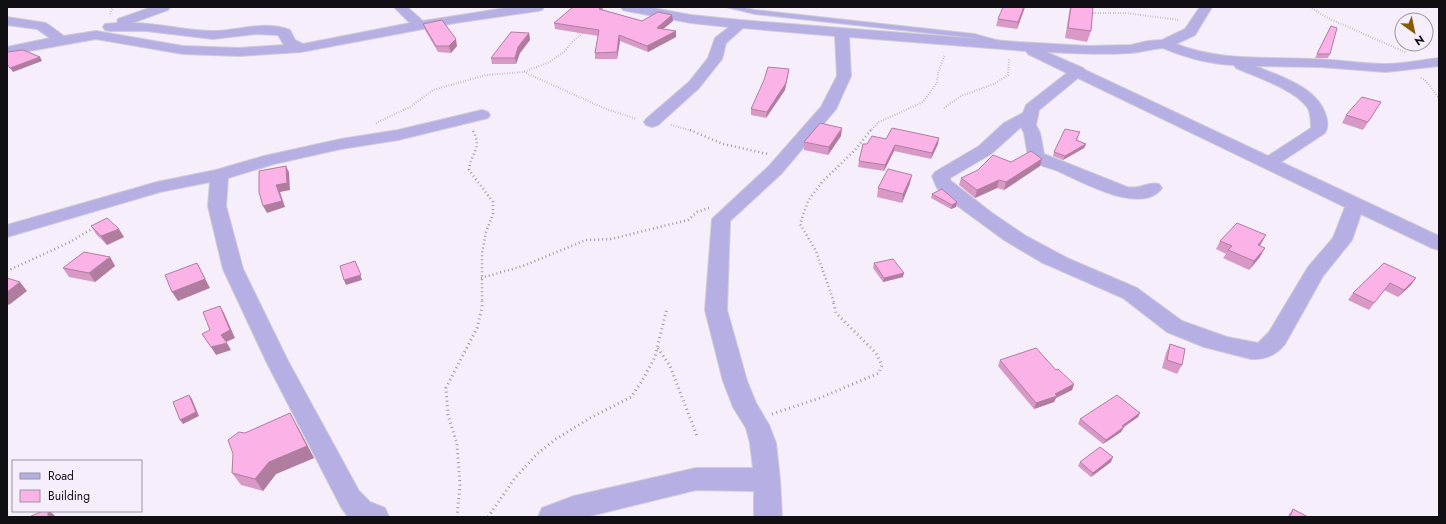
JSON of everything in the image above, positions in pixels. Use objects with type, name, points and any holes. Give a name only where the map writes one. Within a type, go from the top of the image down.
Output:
[{"type":"street","points":[[96,35],[100,30],[164,7]]},
{"type":"street","points":[[400,7],[421,26]]},
{"type":"street","points":[[7,51],[96,35],[183,50],[239,52],[301,48],[421,26],[538,7]]},
{"type":"street","points":[[627,7],[693,13],[740,24],[1017,46],[1089,50],[1131,49],[1148,45],[1165,44],[1190,32],[1206,7]]},
{"type":"street","points":[[7,21],[41,26],[62,40]]},
{"type":"street","points":[[652,122],[694,85],[715,59],[720,41],[740,24]]},
{"type":"street","points":[[110,27],[146,27],[213,35],[256,30],[280,31],[285,33],[289,42],[301,48]]},
{"type":"street","points":[[768,517],[767,480],[763,443],[757,426],[745,407],[735,381],[716,310],[721,219],[775,170],[828,109],[844,76],[842,31]]},
{"type":"street","points":[[1165,44],[1188,54],[1211,59],[1233,61],[1320,63],[1360,67],[1403,67],[1436,64]]},
{"type":"street","points":[[1017,46],[1078,71],[1439,244]]},
{"type":"street","points":[[1233,61],[1302,93],[1313,103],[1318,113],[1319,130],[1270,162]]},
{"type":"street","points":[[1078,71],[1032,108],[1028,125],[1032,134],[1036,156],[1091,180],[1130,193],[1140,194],[1153,188]]},
{"type":"street","points":[[7,231],[157,187],[219,175],[270,160],[341,144],[398,135],[482,115]]},
{"type":"street","points":[[1030,116],[1016,122],[985,149],[964,164],[941,176],[943,184],[950,188],[968,205],[1041,254],[1059,264],[1130,293],[1145,302],[1168,323],[1179,330],[1236,347],[1258,351],[1271,346],[1315,272],[1342,240],[1356,203]]},
{"type":"street","points":[[219,175],[217,206],[233,269],[277,361],[350,499],[356,508],[363,514],[375,517]]},
{"type":"street","points":[[552,517],[574,508],[696,479],[767,480]]},
{"type":"lane","points":[[729,7],[755,12],[921,32],[974,36],[1017,46]]},
{"type":"path","points":[[1310,7],[1328,18],[1436,64]]},
{"type":"path","points":[[1093,13],[1126,13],[1164,19],[1196,21]]},
{"type":"path","points":[[373,125],[386,117],[410,107],[433,90],[486,75],[523,72],[548,63],[564,52],[572,42],[585,31]]},
{"type":"path","points":[[757,426],[759,419],[820,398],[879,373],[882,365],[876,353],[836,313],[833,299],[816,251],[800,224],[808,201],[822,182],[855,150],[879,122],[923,102],[937,83],[938,73],[947,50],[945,40]]},
{"type":"path","points":[[944,108],[961,96],[994,84],[1008,75],[1009,58],[1017,46]]},
{"type":"path","points":[[1403,67],[1425,80],[1439,98]]},
{"type":"path","points":[[523,72],[606,109],[630,117],[691,130],[707,138],[731,146],[786,158]]},
{"type":"path","points":[[457,517],[460,486],[457,444],[448,416],[446,388],[477,328],[482,308],[482,253],[493,214],[493,202],[469,170],[469,161],[477,150],[476,135],[473,130],[458,121]]},
{"type":"path","points":[[7,271],[70,242],[98,225],[106,214],[110,201]]},
{"type":"path","points":[[481,278],[517,268],[586,240],[611,239],[688,220],[703,209],[736,206]]},
{"type":"path","points":[[488,517],[515,478],[537,454],[556,439],[590,418],[631,397],[642,381],[655,357],[667,308]]},
{"type":"path","points":[[657,348],[670,366],[697,436]]},
{"type":"building","points":[[573,7],[603,7],[599,9],[642,21],[658,12],[672,15],[657,28],[676,31],[647,46],[619,35],[617,52],[595,53],[599,30],[554,23]]},
{"type":"building","points":[[1003,7],[1024,7],[1018,22],[998,19]]},
{"type":"building","points":[[1071,7],[1093,7],[1091,31],[1068,28]]},
{"type":"building","points":[[442,20],[456,39],[449,46],[436,46],[423,24]]},
{"type":"building","points":[[1331,26],[1337,28],[1330,54],[1317,54]]},
{"type":"building","points":[[511,32],[529,33],[518,47],[515,58],[491,58]]},
{"type":"building","points":[[23,50],[40,57],[10,68],[7,64],[7,52]]},
{"type":"building","points":[[768,67],[789,69],[786,83],[767,112],[751,109],[764,80]]},
{"type":"building","points":[[1362,97],[1381,102],[1368,122],[1346,115]]},
{"type":"building","points":[[820,123],[842,128],[829,147],[804,142]]},
{"type":"building","points":[[892,128],[939,138],[932,153],[895,145],[885,165],[859,161],[863,144],[867,144],[872,136],[886,139]]},
{"type":"building","points":[[1065,129],[1080,132],[1076,140],[1086,144],[1065,156],[1054,152]]},
{"type":"building","points":[[1031,151],[1042,159],[1006,182],[999,180],[977,190],[961,178],[978,170],[993,155],[1011,162]]},
{"type":"building","points":[[286,166],[287,183],[276,185],[282,201],[263,206],[259,192],[259,171]]},
{"type":"building","points":[[888,169],[912,175],[903,194],[878,188]]},
{"type":"building","points":[[942,189],[957,202],[952,205],[932,194]]},
{"type":"building","points":[[107,218],[119,229],[101,236],[91,226]]},
{"type":"building","points":[[1237,223],[1266,235],[1258,245],[1265,248],[1254,261],[1228,250],[1232,246],[1220,241]]},
{"type":"building","points":[[84,252],[110,257],[89,273],[63,268]]},
{"type":"building","points":[[893,259],[904,273],[884,278],[874,263]]},
{"type":"building","points":[[355,261],[361,275],[344,280],[340,266]]},
{"type":"building","points":[[197,263],[205,279],[172,292],[165,275]]},
{"type":"building","points":[[1384,263],[1416,278],[1404,290],[1390,283],[1374,303],[1353,293]]},
{"type":"building","points":[[7,278],[20,282],[7,292]]},
{"type":"building","points":[[220,306],[230,330],[221,335],[227,343],[211,347],[202,334],[210,330],[203,312]]},
{"type":"building","points":[[1170,344],[1185,349],[1182,365],[1167,360]]},
{"type":"building","points":[[1036,348],[1056,370],[1058,369],[1074,384],[1055,394],[1057,396],[1036,403],[1000,360]]},
{"type":"building","points":[[189,395],[196,412],[180,420],[173,402]]},
{"type":"building","points":[[1117,395],[1140,413],[1106,440],[1080,419]]},
{"type":"building","points":[[290,413],[307,446],[269,462],[255,479],[232,473],[233,454],[228,440],[239,432],[245,433]]},
{"type":"building","points":[[1100,447],[1113,457],[1093,473],[1080,462]]},
{"type":"building","points":[[1293,509],[1308,517],[1290,517]]},
{"type":"building","points":[[41,512],[48,512],[48,517],[29,517]]}]
